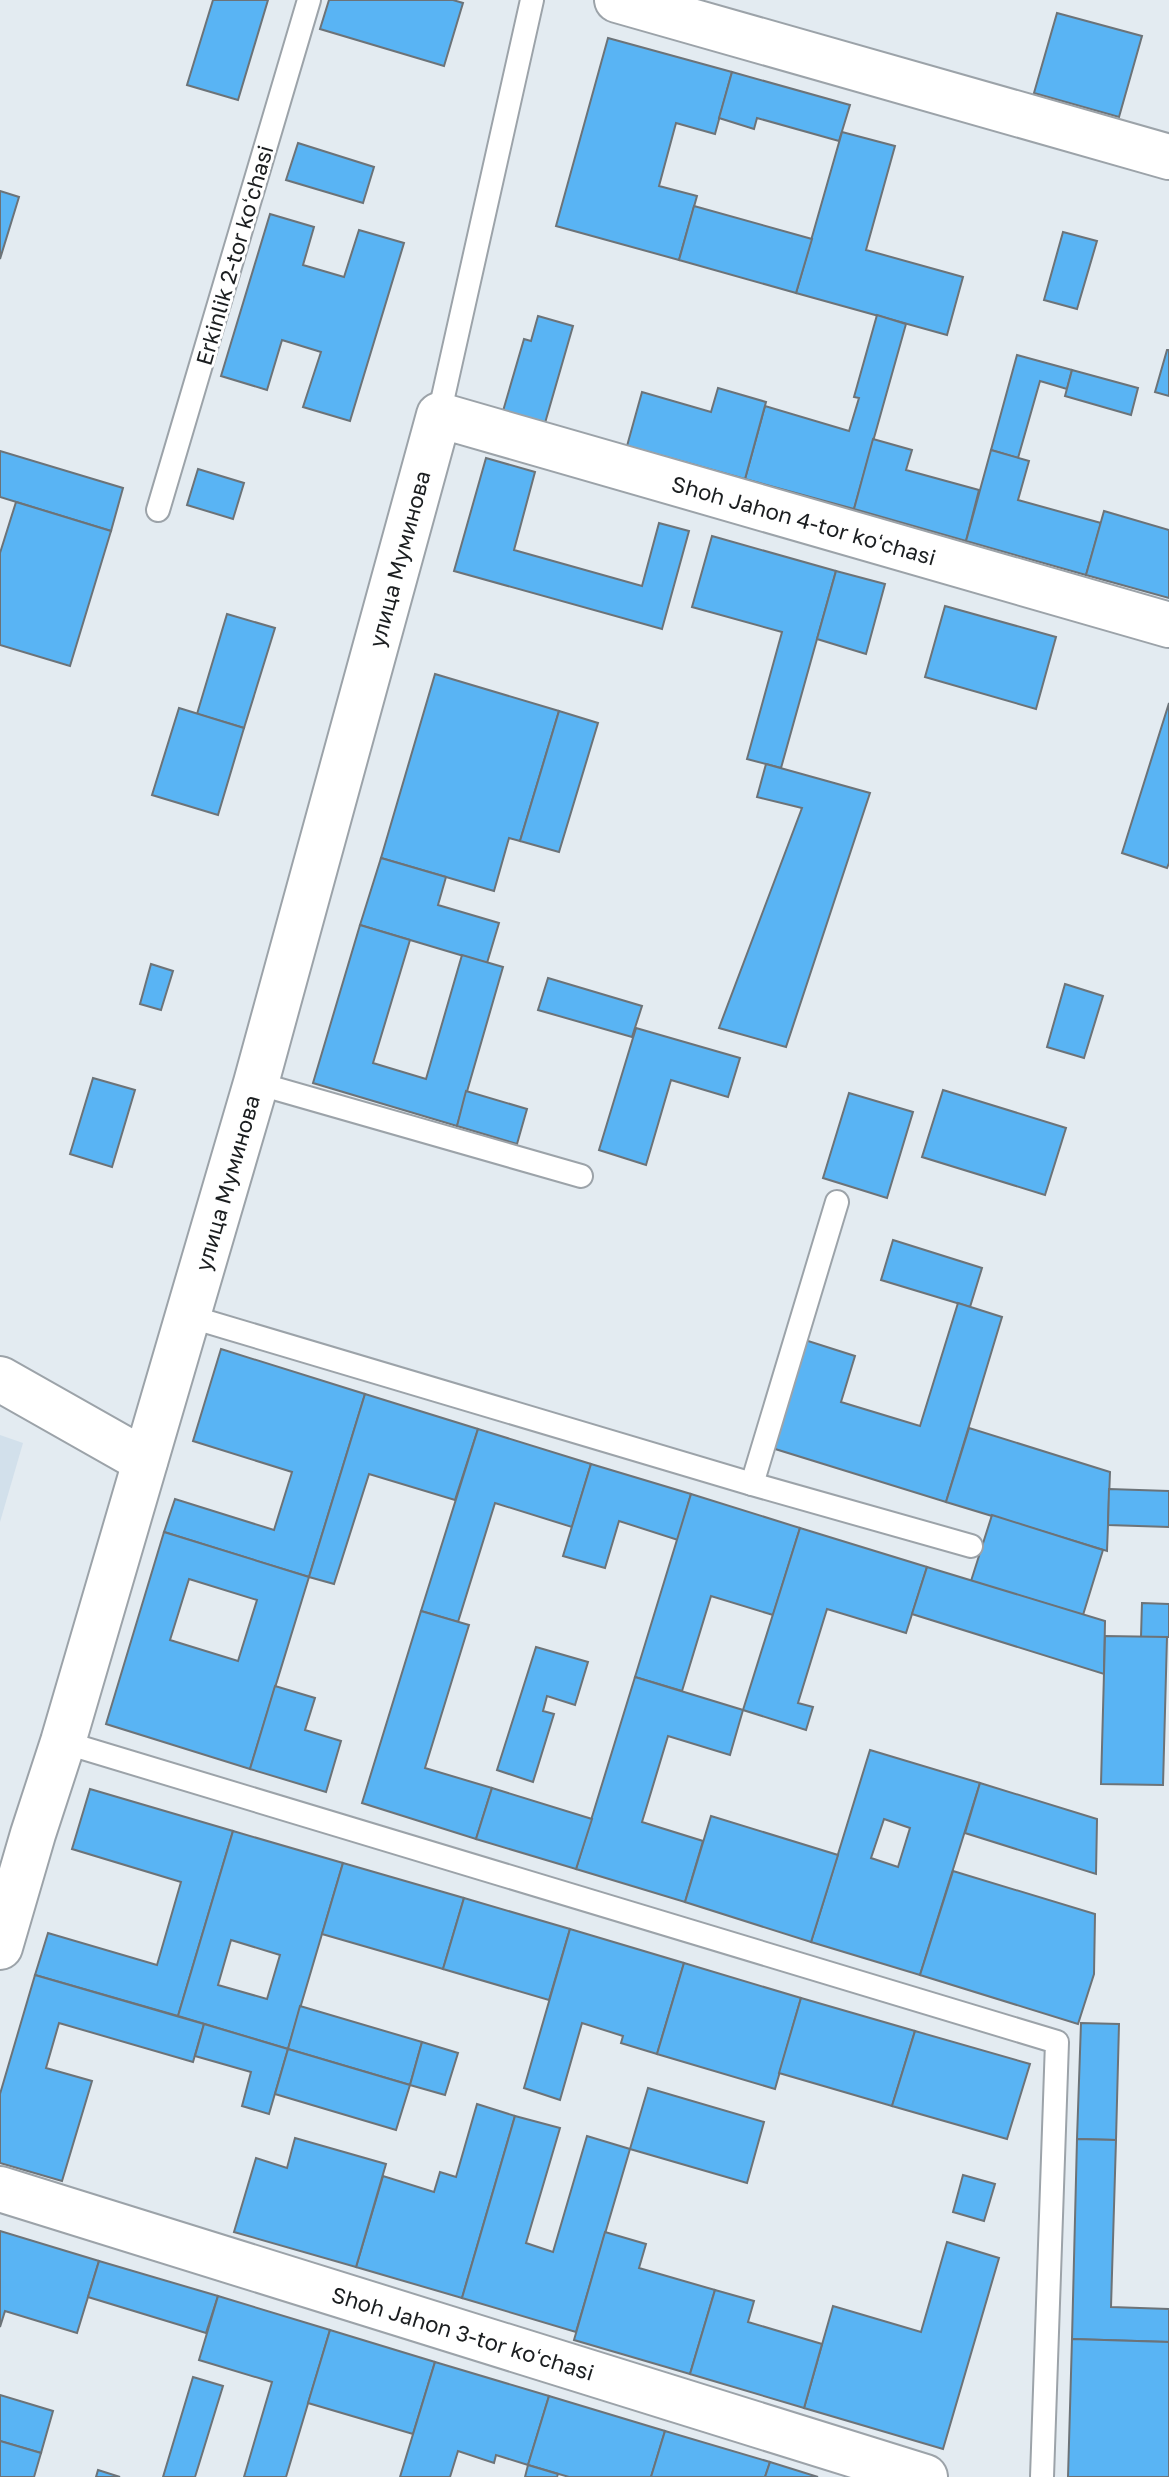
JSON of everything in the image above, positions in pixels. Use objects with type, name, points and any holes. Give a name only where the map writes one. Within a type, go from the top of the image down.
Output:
[{"type":"street","points":[[617,0],[1169,157]]},
{"type":"street","name":"Shoh Jahon 4-tor koʻchasi","points":[[439,415],[1169,625]]},
{"type":"street","name":"улица Муминова","points":[[0,1947],[256,1083],[439,415]]},
{"type":"street","points":[[0,1379],[145,1461]]},
{"type":"street","name":"Shoh Jahon 3-tor koʻchasi","points":[[0,2189],[925,2477]]},
{"type":"lane","name":"Erkinlik 2-tor koʻchasi","points":[[158,510],[309,0]]},
{"type":"lane","points":[[439,415],[532,0]]},
{"type":"lane","points":[[256,1083],[581,1176]]},
{"type":"lane","points":[[752,1484],[837,1202]]},
{"type":"lane","points":[[188,1316],[971,1546]]},
{"type":"lane","points":[[63,1742],[1057,2042],[1042,2477]]},
{"type":"shaded area","points":[[0,1435],[23,1443],[0,1522]]},
{"type":"building","points":[[213,0],[268,0],[238,100],[187,85]]},
{"type":"building","points":[[329,0],[453,0],[463,3],[444,66],[320,29]]},
{"type":"building","points":[[1057,13],[1142,36],[1119,117],[1034,93]]},
{"type":"building","points":[[608,38],[732,72],[715,134],[676,123],[659,186],[697,196],[679,260],[556,226]]},
{"type":"building","points":[[732,72],[850,105],[839,141],[757,118],[754,129],[719,118]]},
{"type":"building","points":[[842,132],[895,146],[866,250],[963,277],[947,335],[796,293]]},
{"type":"building","points":[[298,143],[374,167],[363,203],[286,180]]},
{"type":"building","points":[[0,191],[19,197],[0,259]]},
{"type":"building","points":[[694,206],[812,239],[796,293],[679,260]]},
{"type":"building","points":[[270,214],[314,227],[303,265],[344,277],[359,230],[404,243],[350,421],[303,407],[321,352],[282,340],[267,390],[221,376]]},
{"type":"building","points":[[1063,232],[1097,241],[1077,309],[1044,300]]},
{"type":"building","points":[[877,315],[906,324],[854,509],[745,479],[765,406],[849,431],[859,398],[854,397]]},
{"type":"building","points":[[538,316],[573,326],[545,423],[503,411],[524,339],[531,341]]},
{"type":"building","points":[[1169,350],[1169,396],[1155,392]]},
{"type":"building","points":[[1017,355],[1072,370],[1067,389],[1040,381],[1018,458],[991,450]]},
{"type":"building","points":[[1072,370],[1138,388],[1131,415],[1065,396]]},
{"type":"building","points":[[718,388],[766,402],[745,479],[627,446],[642,392],[711,412]]},
{"type":"building","points":[[873,439],[912,450],[906,470],[979,490],[966,541],[854,509]]},
{"type":"building","points":[[991,450],[1029,461],[1018,500],[1101,523],[1086,575],[966,541]]},
{"type":"building","points":[[0,451],[123,488],[111,531],[0,497]]},
{"type":"building","points":[[486,458],[535,472],[514,550],[642,586],[659,523],[689,531],[662,629],[454,571]]},
{"type":"building","points":[[198,469],[244,483],[233,519],[187,505]]},
{"type":"building","points":[[16,502],[111,531],[70,666],[0,645],[0,553]]},
{"type":"building","points":[[1104,511],[1169,530],[1169,598],[1086,575]]},
{"type":"building","points":[[712,536],[836,571],[781,768],[747,759],[782,632],[692,607]]},
{"type":"building","points":[[836,571],[885,584],[866,654],[817,639]]},
{"type":"building","points":[[945,606],[1056,637],[1036,709],[925,677]]},
{"type":"building","points":[[227,614],[275,628],[244,728],[197,714]]},
{"type":"building","points":[[435,674],[559,711],[520,841],[509,838],[494,891],[381,858]]},
{"type":"building","points":[[1169,703],[1169,863],[1167,868],[1122,853]]},
{"type":"building","points":[[179,708],[244,728],[218,815],[152,795]]},
{"type":"building","points":[[559,711],[598,723],[559,852],[520,841]]},
{"type":"building","points":[[766,764],[870,793],[786,1047],[719,1028],[802,808],[757,797]]},
{"type":"building","points":[[381,858],[446,877],[438,905],[499,923],[487,963],[360,925]]},
{"type":"building","points":[[360,925],[410,940],[373,1063],[426,1079],[462,955],[503,967],[457,1126],[313,1083]]},
{"type":"building","points":[[151,964],[173,971],[161,1010],[140,1004]]},
{"type":"building","points":[[548,978],[642,1006],[632,1037],[538,1010]]},
{"type":"building","points":[[1065,984],[1103,996],[1084,1058],[1047,1047]]},
{"type":"building","points":[[636,1028],[740,1058],[728,1097],[671,1080],[646,1165],[599,1150]]},
{"type":"building","points":[[93,1078],[135,1090],[112,1167],[70,1154]]},
{"type":"building","points":[[943,1090],[1066,1128],[1045,1195],[922,1157]]},
{"type":"building","points":[[466,1091],[527,1109],[517,1144],[457,1126]]},
{"type":"building","points":[[849,1093],[913,1112],[887,1198],[823,1178]]},
{"type":"building","points":[[893,1240],[982,1268],[970,1307],[881,1280]]},
{"type":"building","points":[[958,1303],[1002,1317],[946,1502],[772,1448],[805,1340],[855,1356],[841,1402],[920,1426]]},
{"type":"building","points":[[221,1349],[365,1394],[309,1577],[164,1532],[175,1499],[274,1530],[292,1472],[193,1441]]},
{"type":"building","points":[[365,1394],[478,1429],[455,1500],[369,1474],[334,1584],[309,1577]]},
{"type":"building","points":[[969,1428],[1110,1472],[1107,1551],[946,1502]]},
{"type":"building","points":[[478,1429],[591,1464],[572,1527],[495,1503],[458,1622],[421,1611]]},
{"type":"building","points":[[591,1464],[691,1494],[678,1540],[619,1521],[605,1568],[563,1556]]},
{"type":"building","points":[[1109,1489],[1169,1491],[1169,1527],[1108,1525]]},
{"type":"building","points":[[691,1494],[800,1528],[773,1615],[711,1596],[682,1691],[635,1677]]},
{"type":"building","points":[[992,1515],[1103,1550],[1083,1615],[971,1581]]},
{"type":"building","points":[[800,1528],[927,1567],[906,1633],[827,1609],[798,1703],[813,1707],[806,1730],[743,1710]]},
{"type":"building","points":[[164,1532],[309,1577],[250,1769],[106,1724]],"holes":[[[189,1579],[257,1600],[238,1661],[170,1640]]]},
{"type":"building","points":[[927,1567],[1105,1621],[1104,1674],[912,1614]]},
{"type":"building","points":[[1142,1603],[1169,1604],[1169,1637],[1141,1637]]},
{"type":"building","points":[[421,1611],[469,1625],[425,1768],[492,1788],[476,1839],[362,1803]]},
{"type":"building","points":[[1105,1636],[1167,1637],[1163,1785],[1101,1784]]},
{"type":"building","points":[[536,1647],[588,1662],[575,1705],[547,1696],[543,1711],[554,1714],[533,1782],[497,1770]]},
{"type":"building","points":[[635,1677],[743,1710],[730,1755],[668,1736],[642,1822],[703,1841],[685,1902],[576,1869]]},
{"type":"building","points":[[275,1686],[315,1698],[305,1730],[341,1741],[326,1792],[250,1769]]},
{"type":"building","points":[[870,1750],[980,1783],[920,1975],[811,1942]],"holes":[[[884,1819],[910,1828],[898,1867],[871,1858]]]},
{"type":"building","points":[[980,1783],[1097,1819],[1096,1874],[965,1833]]},
{"type":"building","points":[[492,1788],[592,1819],[576,1869],[476,1839]]},
{"type":"building","points":[[90,1789],[233,1831],[178,2016],[35,1975],[48,1933],[157,1965],[181,1882],[72,1849]]},
{"type":"building","points":[[711,1816],[838,1855],[811,1942],[685,1902]]},
{"type":"building","points":[[233,1831],[343,1863],[288,2049],[178,2016]],"holes":[[[231,1940],[280,1955],[267,1999],[218,1985]]]},
{"type":"building","points":[[343,1863],[464,1898],[443,1969],[322,1934]]},
{"type":"building","points":[[953,1871],[1095,1914],[1094,1974],[1078,2024],[920,1975]]},
{"type":"building","points":[[464,1898],[570,1929],[549,2000],[443,1969]]},
{"type":"building","points":[[570,1929],[684,1963],[657,2054],[621,2043],[623,2036],[582,2023],[560,2100],[524,2088]]},
{"type":"building","points":[[684,1963],[801,1998],[775,2089],[657,2054]]},
{"type":"building","points":[[35,1975],[204,2024],[193,2062],[59,2023],[46,2068],[92,2081],[62,2181],[0,2163],[0,2094]]},
{"type":"building","points":[[801,1998],[915,2031],[892,2106],[779,2073]]},
{"type":"building","points":[[300,2006],[422,2042],[410,2085],[288,2049]]},
{"type":"building","points":[[1081,2023],[1119,2024],[1116,2140],[1077,2139]]},
{"type":"building","points":[[204,2024],[288,2049],[269,2114],[242,2106],[251,2072],[195,2056]]},
{"type":"building","points":[[915,2031],[1030,2064],[1007,2139],[892,2106]]},
{"type":"building","points":[[422,2042],[458,2053],[445,2095],[410,2085]]},
{"type":"building","points":[[288,2049],[410,2085],[396,2130],[275,2094]]},
{"type":"building","points":[[648,2088],[764,2122],[747,2183],[630,2149]]},
{"type":"building","points":[[477,2104],[515,2116],[462,2298],[356,2267],[383,2176],[434,2192],[440,2172],[456,2177]]},
{"type":"building","points":[[515,2116],[560,2128],[526,2243],[553,2252],[587,2136],[630,2149],[576,2332],[462,2298]]},
{"type":"building","points":[[295,2138],[386,2164],[356,2267],[234,2232],[256,2158],[287,2168]]},
{"type":"building","points":[[1077,2139],[1116,2140],[1111,2307],[1169,2309],[1169,2342],[1072,2339]]},
{"type":"building","points":[[963,2175],[995,2184],[984,2221],[953,2212]]},
{"type":"building","points":[[0,2231],[99,2261],[77,2333],[5,2311],[0,2327]]},
{"type":"building","points":[[605,2232],[646,2244],[639,2268],[715,2290],[690,2374],[574,2340]]},
{"type":"building","points":[[947,2242],[999,2258],[943,2449],[804,2408],[833,2306],[921,2332]]},
{"type":"building","points":[[99,2261],[218,2296],[206,2333],[88,2297]]},
{"type":"building","points":[[715,2290],[754,2301],[748,2322],[822,2344],[804,2408],[690,2374]]},
{"type":"building","points":[[218,2296],[330,2330],[286,2477],[244,2477],[272,2382],[199,2360]]},
{"type":"building","points":[[330,2330],[435,2362],[413,2434],[308,2403]]},
{"type":"building","points":[[1072,2339],[1169,2342],[1169,2477],[1068,2477]]},
{"type":"building","points":[[435,2362],[549,2396],[528,2465],[496,2455],[494,2463],[458,2451],[450,2477],[400,2477]]},
{"type":"building","points":[[193,2377],[223,2386],[195,2477],[163,2477]]},
{"type":"building","points":[[0,2395],[53,2411],[41,2453],[0,2441]]},
{"type":"building","points":[[549,2396],[665,2431],[651,2477],[569,2477],[528,2465]]},
{"type":"building","points":[[665,2431],[770,2462],[765,2477],[651,2477]]},
{"type":"building","points":[[0,2441],[41,2453],[34,2477],[0,2477]]},
{"type":"building","points":[[770,2462],[818,2477],[765,2477]]},
{"type":"building","points":[[528,2465],[558,2474],[557,2477],[525,2477]]},
{"type":"building","points":[[98,2470],[120,2477],[96,2477]]}]
